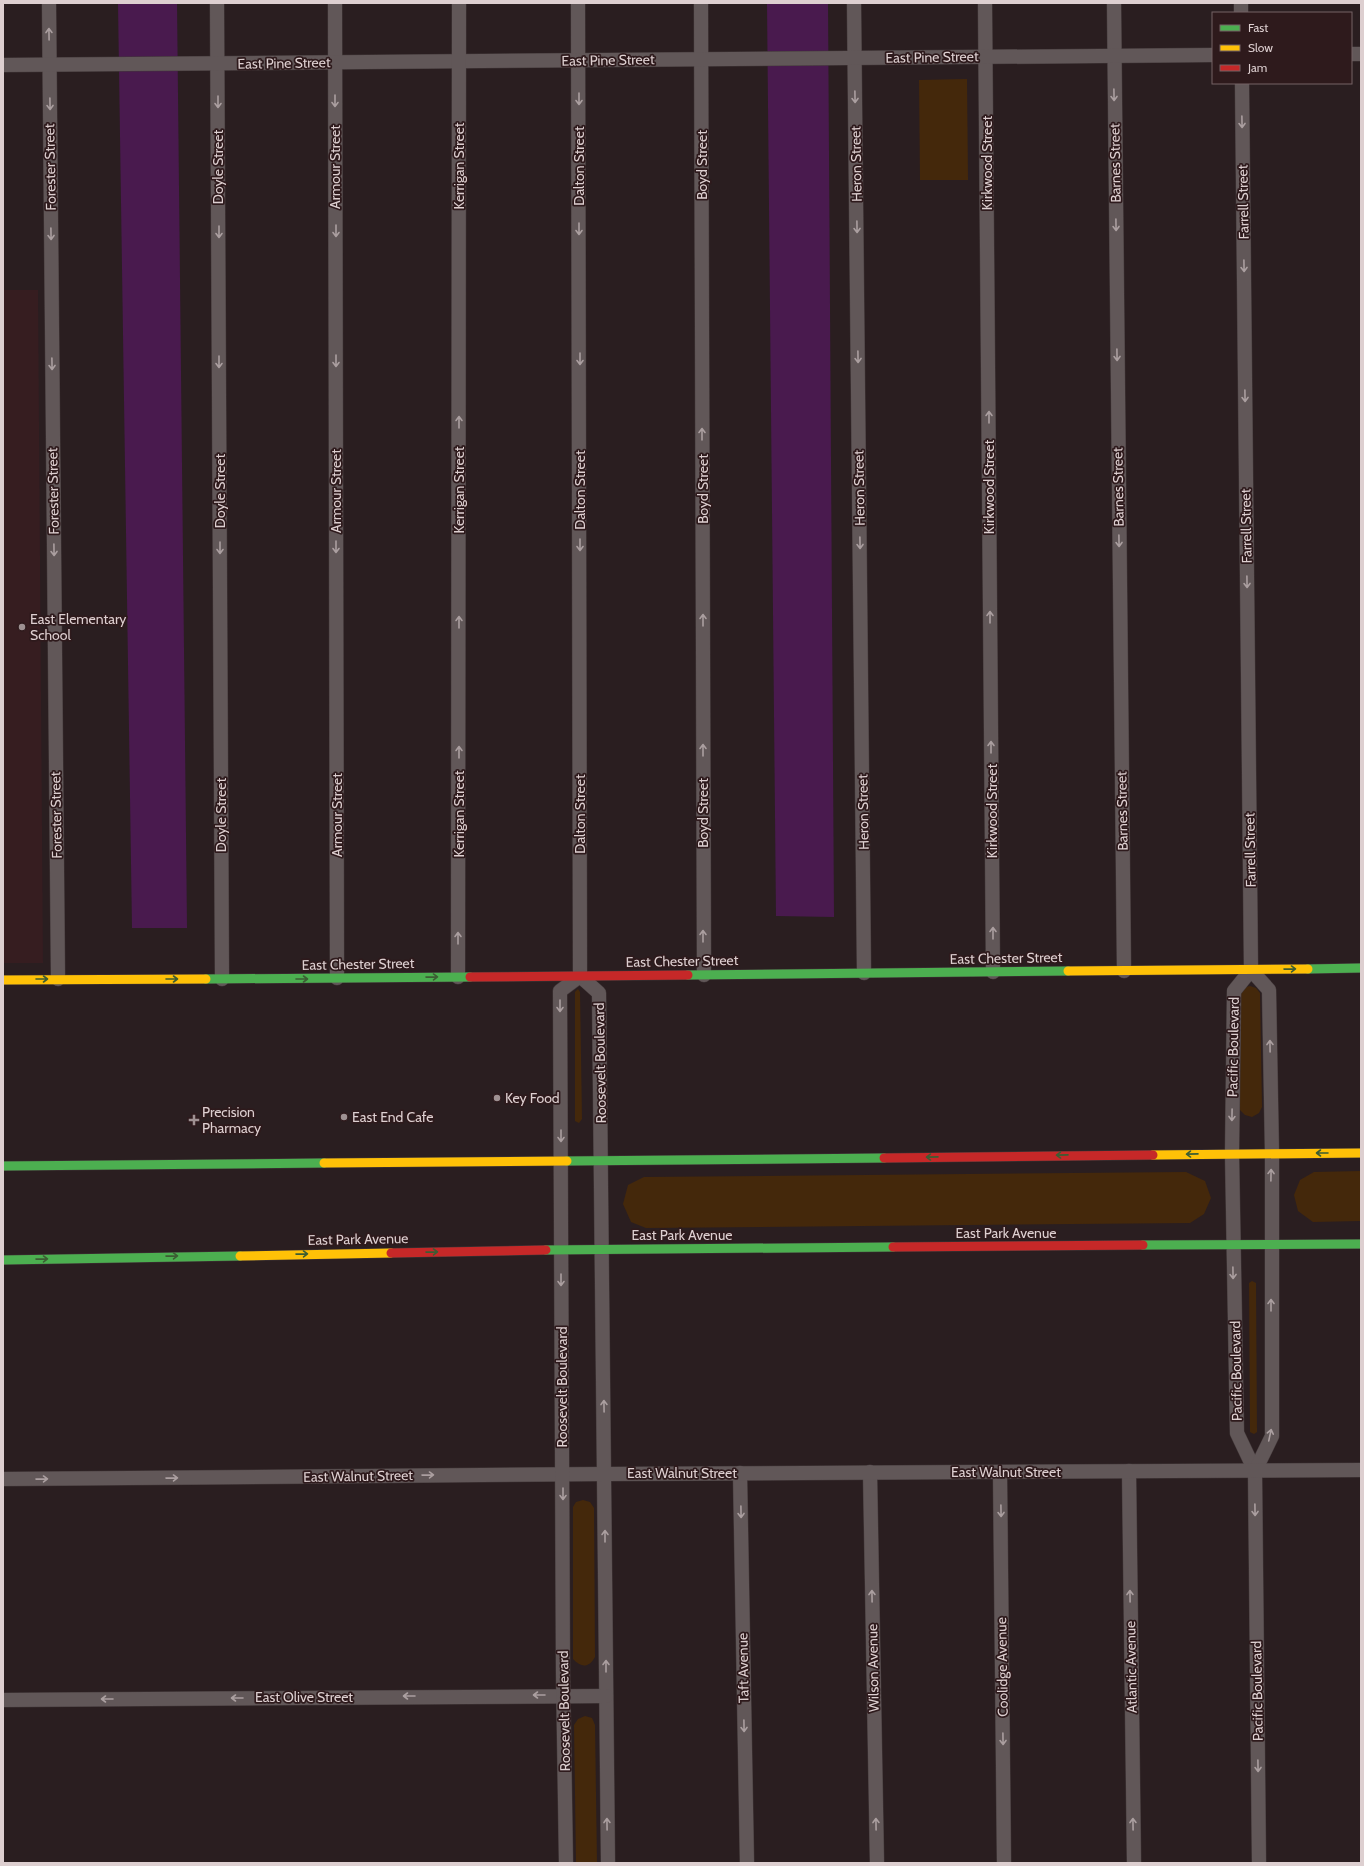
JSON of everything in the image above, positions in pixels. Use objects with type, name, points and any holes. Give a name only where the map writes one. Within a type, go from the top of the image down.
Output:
[{"type":"main road","name":"East Chester Street","points":[[3,980],[1361,968]]},
{"type":"main road","points":[[3,1166],[1361,1153]]},
{"type":"main road","name":"East Park Avenue","points":[[3,1260],[561,1251],[602,1249],[1270,1246],[1361,1244]]},
{"type":"street","name":"Forester Street","points":[[49,3],[58,979]]},
{"type":"street","name":"Doyle Street","points":[[217,3],[222,979]]},
{"type":"street","name":"Armour Street","points":[[335,3],[337,978]]},
{"type":"street","name":"Kerrigan Street","points":[[458,3],[458,977]]},
{"type":"street","name":"Dalton Street","points":[[578,3],[580,60],[580,976]]},
{"type":"street","name":"Boyd Street","points":[[701,3],[704,975]]},
{"type":"street","name":"Heron Street","points":[[854,3],[864,973]]},
{"type":"street","name":"Kirkwood Street","points":[[985,3],[993,972]]},
{"type":"street","name":"Barnes Street","points":[[1114,3],[1124,971]]},
{"type":"street","name":"East Pine Street","points":[[3,65],[1212,55]]},
{"type":"street","name":"Farrell Street","points":[[1242,84],[1251,970]]},
{"type":"street","name":"Pacific Boulevard","points":[[1255,1471],[1272,1436],[1270,1246],[1272,1153],[1269,990],[1251,970],[1234,991],[1232,1154],[1237,1433],[1255,1471],[1258,1863]]},
{"type":"street","name":"Roosevelt Boulevard","points":[[566,1863],[560,991],[580,976],[599,993],[608,1863]]},
{"type":"street","name":"East Walnut Street","points":[[3,1479],[563,1474],[1361,1470]]},
{"type":"street","name":"Atlantic Avenue","points":[[1129,1471],[1134,1863]]},
{"type":"street","name":"Wilson Avenue","points":[[870,1472],[877,1863]]},
{"type":"street","name":"Coolidge Avenue","points":[[1000,1472],[1004,1863]]},
{"type":"street","name":"Taft Avenue","points":[[740,1473],[746,1863]]},
{"type":"street","name":"East Olive Street","points":[[3,1700],[564,1695],[606,1696]]},
{"type":"shaded area","points":[[118,3],[177,3],[187,928],[132,928]]},
{"type":"shaded area","points":[[767,3],[828,3],[834,917],[776,916]]},
{"type":"shaded area","points":[[967,79],[968,180],[920,180],[919,80]]},
{"type":"shaded area","name":"East Elementary School","points":[[3,290],[38,290],[43,963],[3,963]]},
{"type":"shaded area","points":[[1250,986],[1256,988],[1260,993],[1262,1107],[1259,1113],[1252,1117],[1245,1115],[1239,1109],[1239,995],[1242,988]]},
{"type":"shaded area","points":[[578,989],[580,992],[582,1119],[579,1123],[575,1121],[575,992]]},
{"type":"shaded area","points":[[1361,1171],[1361,1221],[1313,1222],[1298,1211],[1294,1195],[1300,1180],[1314,1172]]},
{"type":"shaded area","points":[[1186,1172],[1205,1181],[1211,1198],[1204,1214],[1190,1223],[646,1228],[631,1222],[623,1204],[628,1185],[644,1177]]},
{"type":"shaded area","points":[[1252,1281],[1256,1283],[1257,1432],[1254,1434],[1250,1432],[1249,1283]]},
{"type":"shaded area","points":[[583,1500],[590,1502],[594,1508],[595,1657],[593,1661],[585,1666],[579,1664],[573,1659],[573,1507],[576,1502]]},
{"type":"shaded area","points":[[585,1716],[592,1718],[595,1725],[597,1863],[576,1863],[574,1725],[578,1719]]},
{"type":"traffic: fast","points":[[1308,969],[1361,968]]},
{"type":"traffic: fast","points":[[688,975],[1068,971]]},
{"type":"traffic: fast","points":[[206,979],[470,977]]},
{"type":"traffic: fast","points":[[567,1161],[884,1158]]},
{"type":"traffic: fast","points":[[3,1166],[324,1163]]},
{"type":"traffic: fast","points":[[1143,1245],[1361,1244]]},
{"type":"traffic: fast","points":[[546,1250],[893,1247]]},
{"type":"traffic: fast","points":[[3,1260],[240,1256]]},
{"type":"traffic: slow","points":[[1068,971],[1308,969]]},
{"type":"traffic: slow","points":[[3,980],[206,979]]},
{"type":"traffic: slow","points":[[1153,1155],[1361,1153]]},
{"type":"traffic: slow","points":[[324,1163],[567,1161]]},
{"type":"traffic: slow","points":[[240,1256],[391,1253]]},
{"type":"traffic: jam","points":[[470,977],[688,975]]},
{"type":"traffic: jam","points":[[884,1158],[1153,1155]]},
{"type":"traffic: jam","points":[[893,1247],[1143,1245]]},
{"type":"traffic: jam","points":[[391,1253],[546,1250]]},
{"type":"place","name":"East Elementary School","points":[[22,627]]},
{"type":"place","name":"Key Food","points":[[497,1098]]},
{"type":"place","name":"East End Cafe","points":[[344,1117]]},
{"type":"place","name":"Precision Pharmacy","points":[[194,1120]]}]
